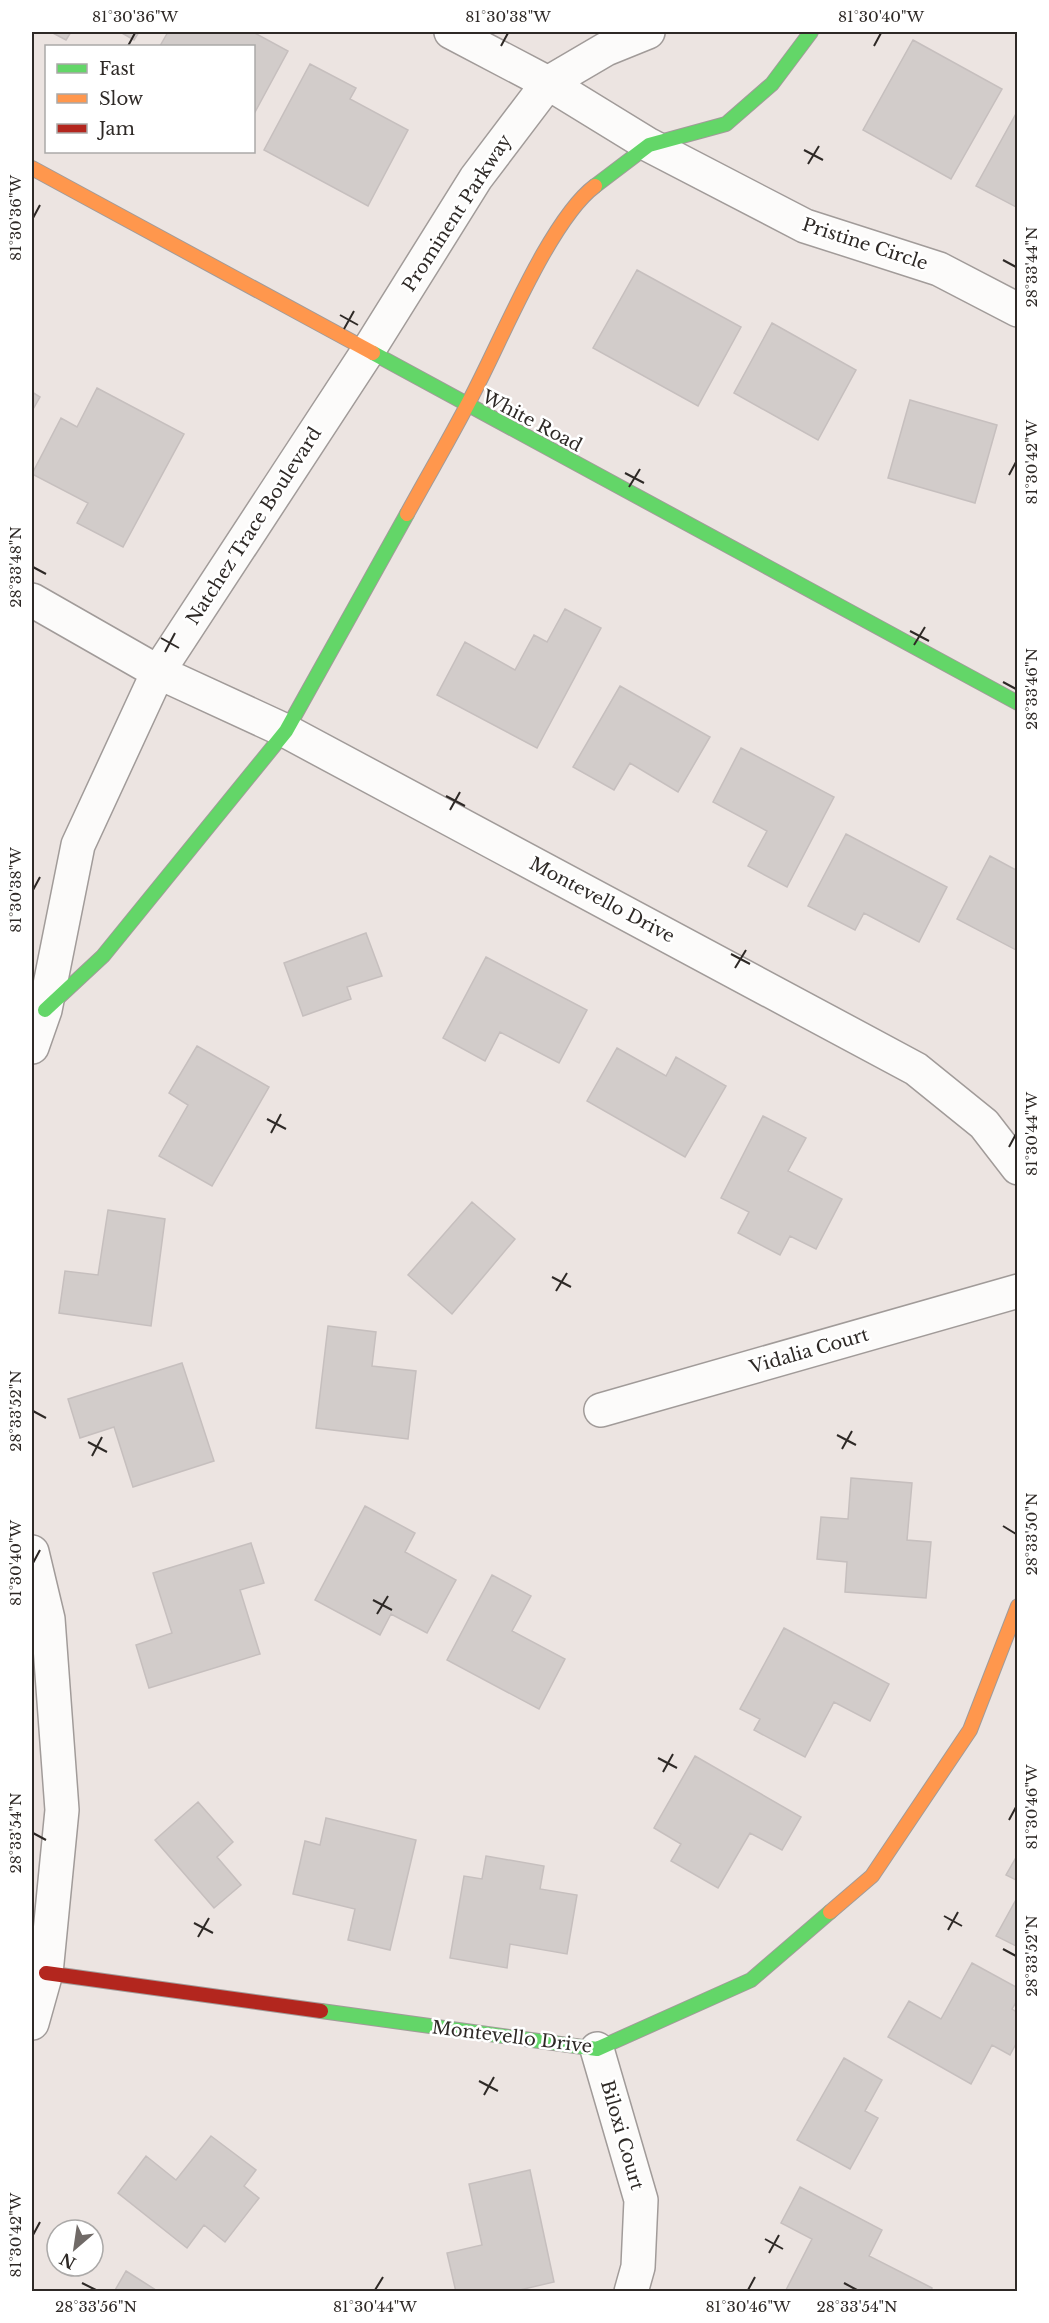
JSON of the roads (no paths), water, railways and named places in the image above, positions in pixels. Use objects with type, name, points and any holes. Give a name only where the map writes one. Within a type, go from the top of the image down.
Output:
[{"type":"street","name":"Pristine Circle","points":[[451,32],[548,83],[649,146],[804,226],[939,268],[1017,310]]},
{"type":"street","name":"Prominent Parkway","points":[[368,351],[476,178],[548,83],[606,49],[648,32]]},
{"type":"street","points":[[467,406],[547,248],[585,193],[649,146],[726,124],[772,84],[811,32]]},
{"type":"street","name":"White Road","points":[[32,168],[1017,703]]},
{"type":"street","name":"Natchez Trace Boulevard","points":[[32,1047],[45,1010],[78,845],[158,672],[368,351]]},
{"type":"street","name":"Natchez Trace Boulevard","points":[[45,1010],[103,956],[286,732],[467,406]]},
{"type":"street","name":"Montevello Drive","points":[[32,600],[158,672],[286,732],[916,1069],[984,1124],[1017,1168]]},
{"type":"street","name":"Vidalia Court","points":[[601,1410],[1017,1291]]},
{"type":"street","points":[[32,1552],[48,1619],[62,1810],[46,1973],[32,2023]]},
{"type":"street","name":"Montevello Drive","points":[[46,1973],[597,2049],[751,1980],[872,1876],[970,1730],[1017,1606]]},
{"type":"street","name":"Biloxi Court","points":[[597,2049],[641,2200],[638,2267],[631,2292]]}]
